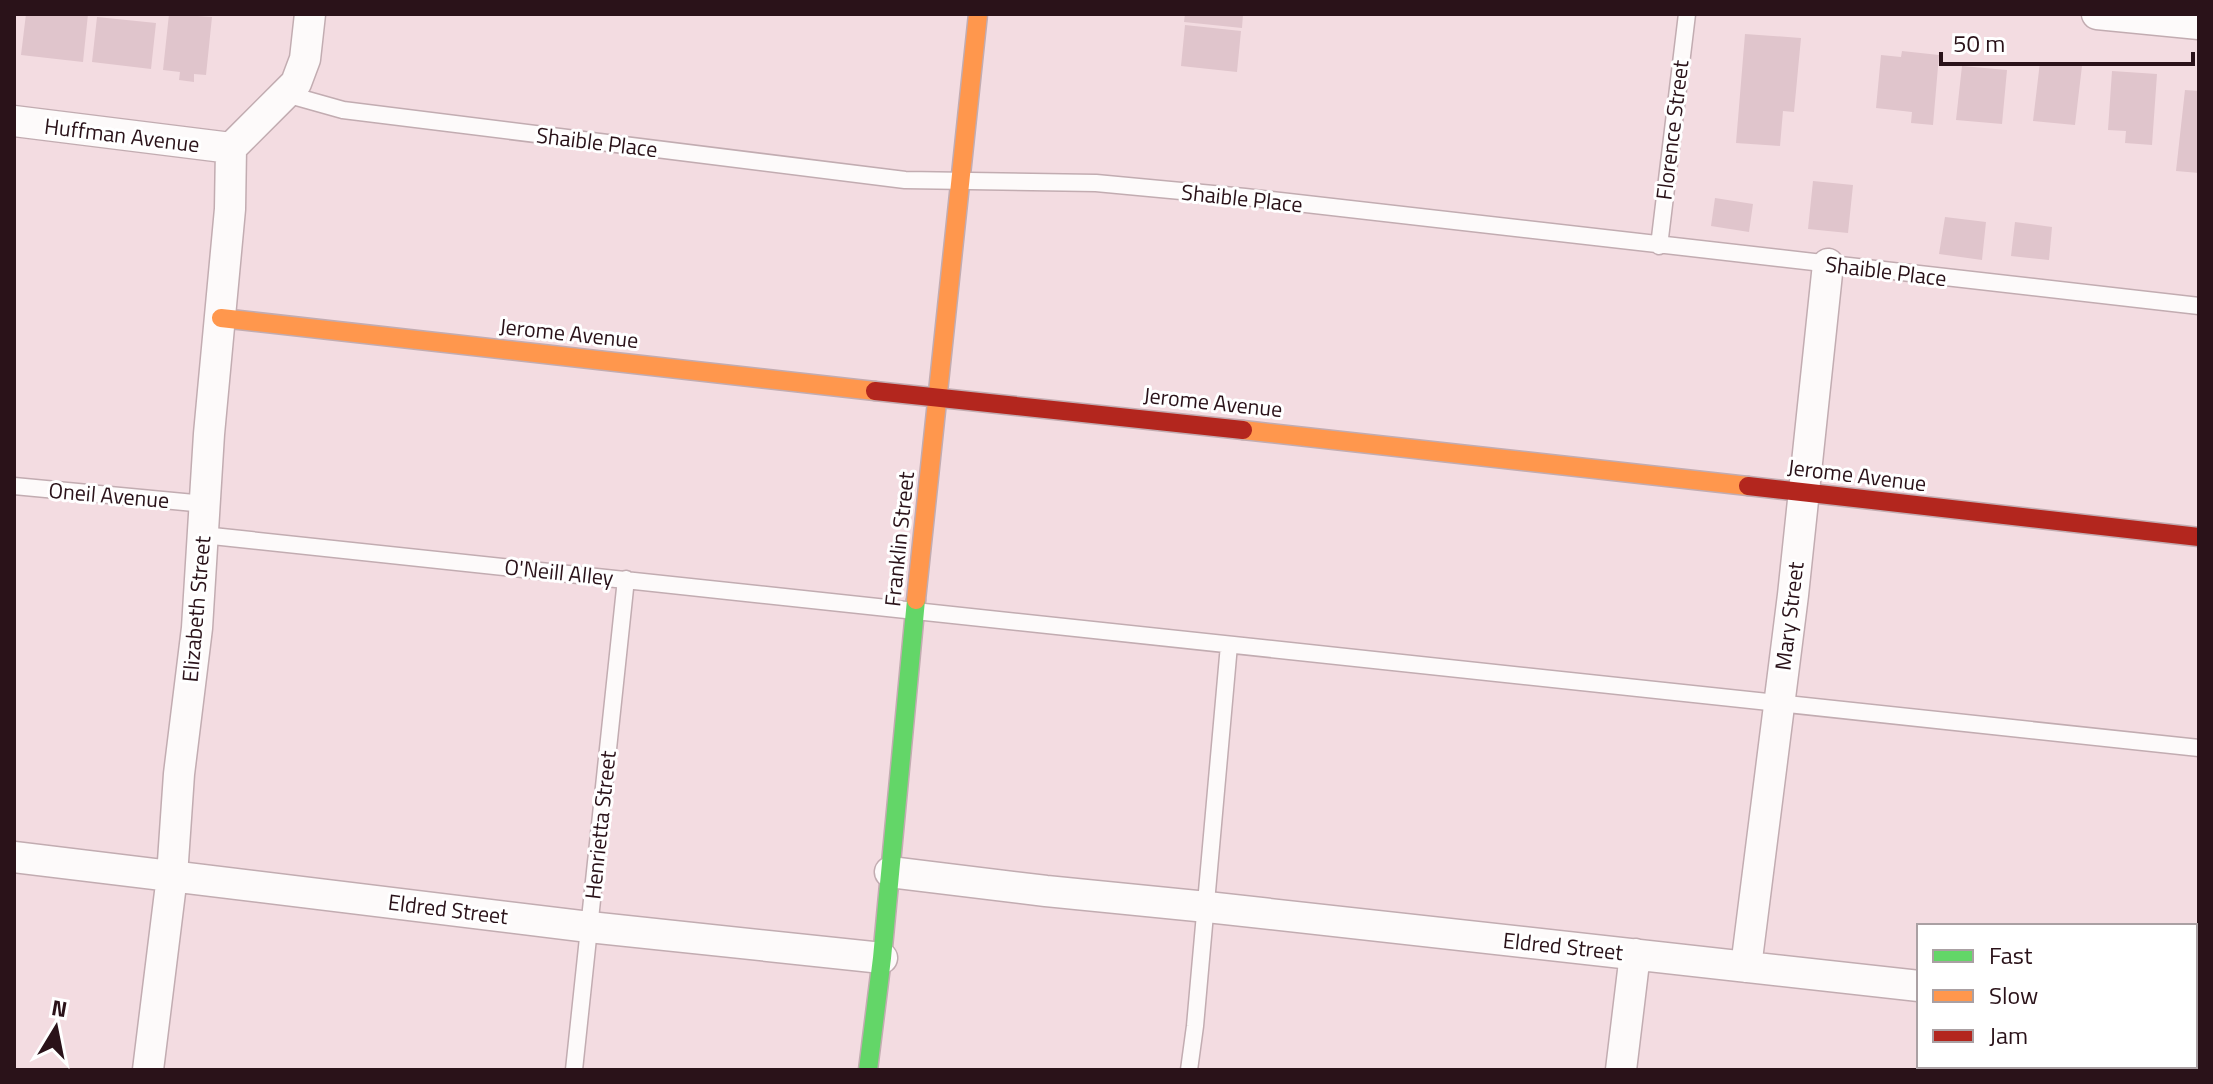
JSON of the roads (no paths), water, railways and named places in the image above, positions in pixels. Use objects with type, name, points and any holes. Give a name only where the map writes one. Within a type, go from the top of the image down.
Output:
[{"type":"street","points":[[231,148],[296,83],[305,59],[310,14]]},
{"type":"street","name":"Franklin Street","points":[[868,1070],[978,14]]},
{"type":"street","points":[[2097,14],[2199,24]]},
{"type":"street","name":"Huffman Avenue","points":[[14,121],[231,148]]},
{"type":"street","name":"Elizabeth Street","points":[[148,1070],[172,876],[179,774],[197,628],[209,434],[230,209],[231,148]]},
{"type":"street","name":"Mary Street","points":[[1746,967],[1793,595],[1828,264]]},
{"type":"street","name":"Jerome Avenue","points":[[221,318],[1394,445],[2199,537]]},
{"type":"street","name":"Eldred Street","points":[[14,857],[589,927],[882,958]]},
{"type":"street","name":"Eldred Street","points":[[890,872],[1917,986]]},
{"type":"street","points":[[1621,1070],[1635,954]]},
{"type":"lane","name":"Florence Street","points":[[1659,246],[1687,14]]},
{"type":"lane","name":"Shaible Place","points":[[286,94],[343,110],[905,180],[1096,183],[1245,197],[2199,306]]},
{"type":"lane","name":"Oneil Avenue","points":[[14,486],[205,504]]},
{"type":"lane","name":"O'Neill Alley","points":[[203,535],[2199,748]]},
{"type":"lane","name":"Henrietta Street","points":[[574,1070],[626,579]]},
{"type":"lane","points":[[1189,1070],[1207,907],[1229,645]]}]
